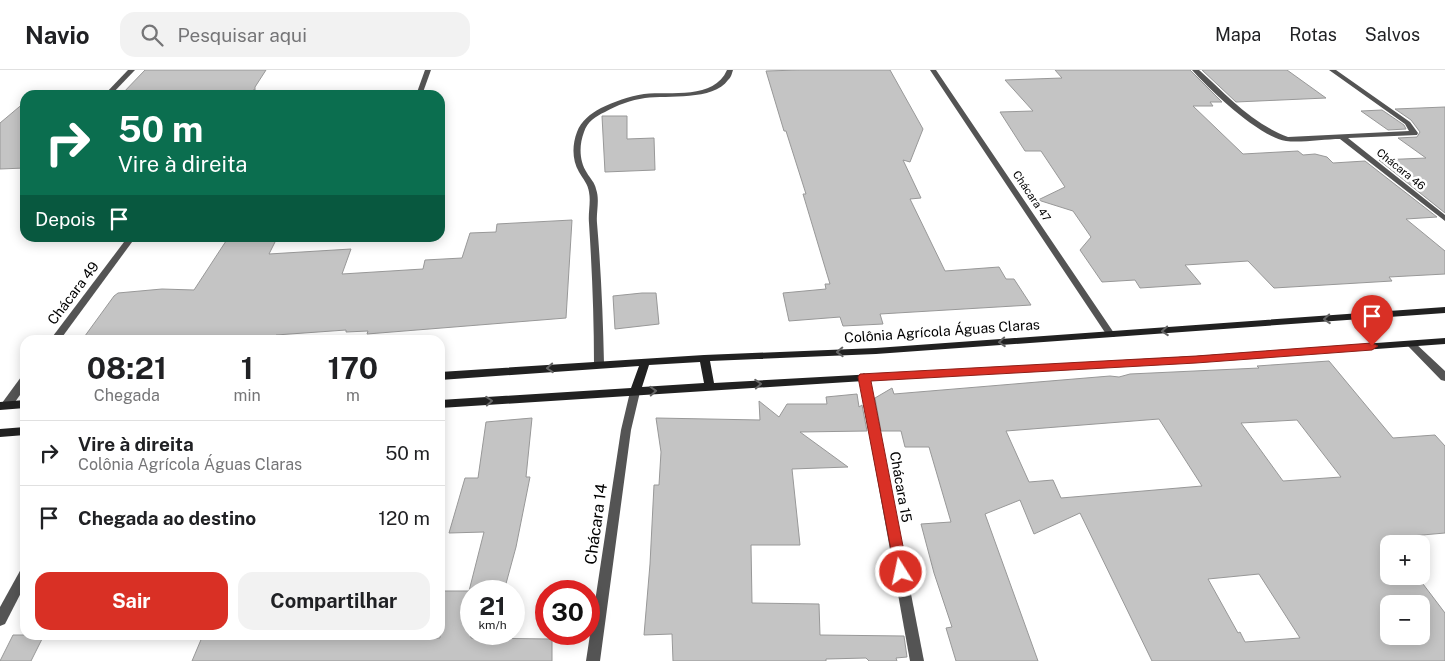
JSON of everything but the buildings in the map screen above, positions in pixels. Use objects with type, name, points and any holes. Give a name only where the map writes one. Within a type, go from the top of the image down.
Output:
[{"type":"main road","name":"Colônia Agrícola Águas Claras","points":[[445,376],[704,358],[876,351],[1445,310]]},
{"type":"main road","points":[[445,404],[864,377],[1196,360],[1445,341]]},
{"type":"main road","points":[[704,358],[710,388]]},
{"type":"main road","points":[[635,392],[645,362]]},
{"type":"main road","points":[[3,406],[20,404]]},
{"type":"main road","points":[[0,433],[20,431]]},
{"type":"street","points":[[112,90],[132,70]]},
{"type":"street","points":[[421,90],[428,70]]},
{"type":"street","points":[[599,364],[599,298],[592,214],[594,195],[592,187],[579,164],[580,131],[589,120],[615,104],[647,96],[704,92],[724,82],[730,70]]},
{"type":"street","name":"Chácara 47","points":[[933,70],[1111,335]]},
{"type":"street","points":[[1195,70],[1259,126],[1276,137],[1287,140],[1414,133],[1408,123],[1332,70]]},
{"type":"street","name":"Chácara 46","points":[[1342,137],[1445,219]]},
{"type":"street","name":"Chácara 49","points":[[59,335],[128,242]]},
{"type":"street","points":[[1411,344],[1445,377]]},
{"type":"street","name":"Chácara 15","points":[[864,377],[917,661]]},
{"type":"street","points":[[3,406],[20,386]]},
{"type":"street","name":"Chácara 14","points":[[593,661],[626,430],[635,392]]},
{"type":"street","points":[[0,620],[20,582]]},
{"type":"route","points":[[901,572],[872,410],[864,377],[1196,360],[1372,346]]}]
